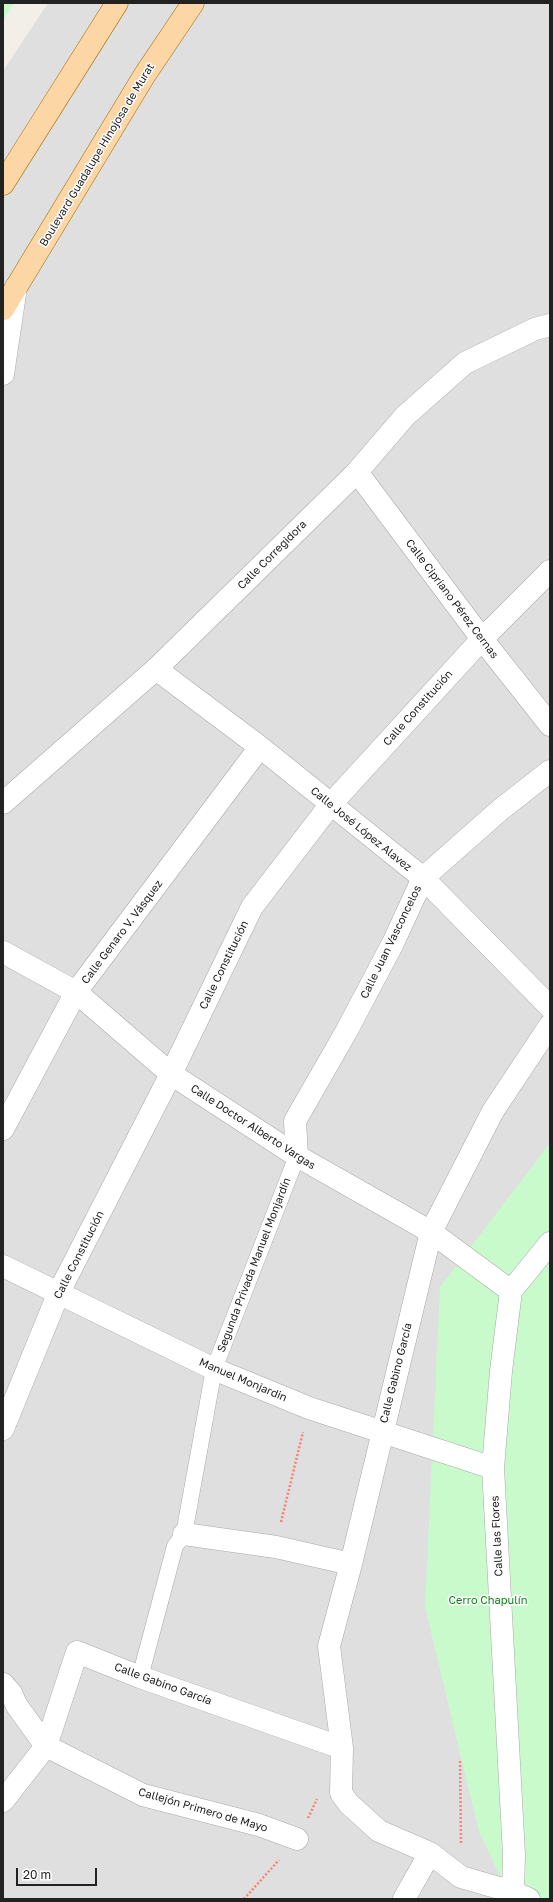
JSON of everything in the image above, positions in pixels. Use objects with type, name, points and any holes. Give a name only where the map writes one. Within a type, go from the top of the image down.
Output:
[{"type":"main road","points":[[3,184],[117,3]]},
{"type":"main road","name":"Boulevard Guadalupe Hinojosa de Murat","points":[[3,309],[144,76],[193,3]]},
{"type":"street","points":[[3,374],[16,287]]},
{"type":"street","name":"Calle Corregidora","points":[[3,803],[156,669],[357,472],[405,416],[465,363],[535,329],[550,325]]},
{"type":"street","name":"Calle Cipriano Pérez Cernas","points":[[357,472],[482,639],[550,725]]},
{"type":"street","name":"Calle Constitución","points":[[3,1429],[59,1292],[171,1074],[252,907],[331,804],[482,639],[550,572]]},
{"type":"street","name":"Calle José López Alavez","points":[[156,669],[260,747],[422,878],[550,1007]]},
{"type":"street","name":"Calle Genaro V. Vásquez","points":[[3,1129],[76,992],[260,747]]},
{"type":"street","name":"Calle Juan Vasconcelos","points":[[296,1156],[295,1122],[346,1032],[389,950],[422,878],[500,810],[550,771]]},
{"type":"street","name":"Calle Doctor Alberto Vargas","points":[[3,952],[76,992],[171,1074],[296,1156],[431,1232],[511,1291]]},
{"type":"street","name":"Calle Gabino García","points":[[461,1877],[430,1853],[379,1831],[349,1804],[341,1793],[342,1748],[329,1646],[351,1564],[431,1232],[493,1111],[550,1024]]},
{"type":"street","points":[[511,1291],[550,1243]]},
{"type":"street","name":"Manuel Monjardin","points":[[3,1266],[59,1292],[214,1369],[309,1408],[493,1468]]},
{"type":"street","name":"Calle las Flores","points":[[511,1291],[501,1371],[493,1468],[514,1855],[521,1895]]},
{"type":"street","points":[[184,1534],[276,1547],[351,1564]]},
{"type":"street","name":"Calle Gabino García","points":[[46,1746],[77,1652],[140,1677],[342,1748]]},
{"type":"street","points":[[3,1684],[11,1693],[17,1706],[46,1746],[3,1801]]},
{"type":"street","name":"Callejón Primero de Mayo","points":[[46,1746],[143,1795],[259,1825],[298,1839]]},
{"type":"street","points":[[404,1899],[430,1853]]},
{"type":"street","points":[[461,1877],[521,1895]]},
{"type":"lane","name":"Segunda Privada Manuel Monjardín","points":[[140,1677],[175,1546],[184,1534],[214,1369],[296,1156]]},
{"type":"path","points":[[276,1547],[289,1486],[309,1408]]},
{"type":"path","points":[[460,1761],[461,1877]]},
{"type":"shaded area","points":[[48,3],[550,3],[550,1899],[3,1899],[3,71]]},
{"type":"green space","points":[[3,3],[14,3],[3,21]]},
{"type":"green space","name":"Cerro Chapulín","points":[[550,1143],[550,1899],[511,1899],[479,1832],[425,1607],[440,1287]]}]
